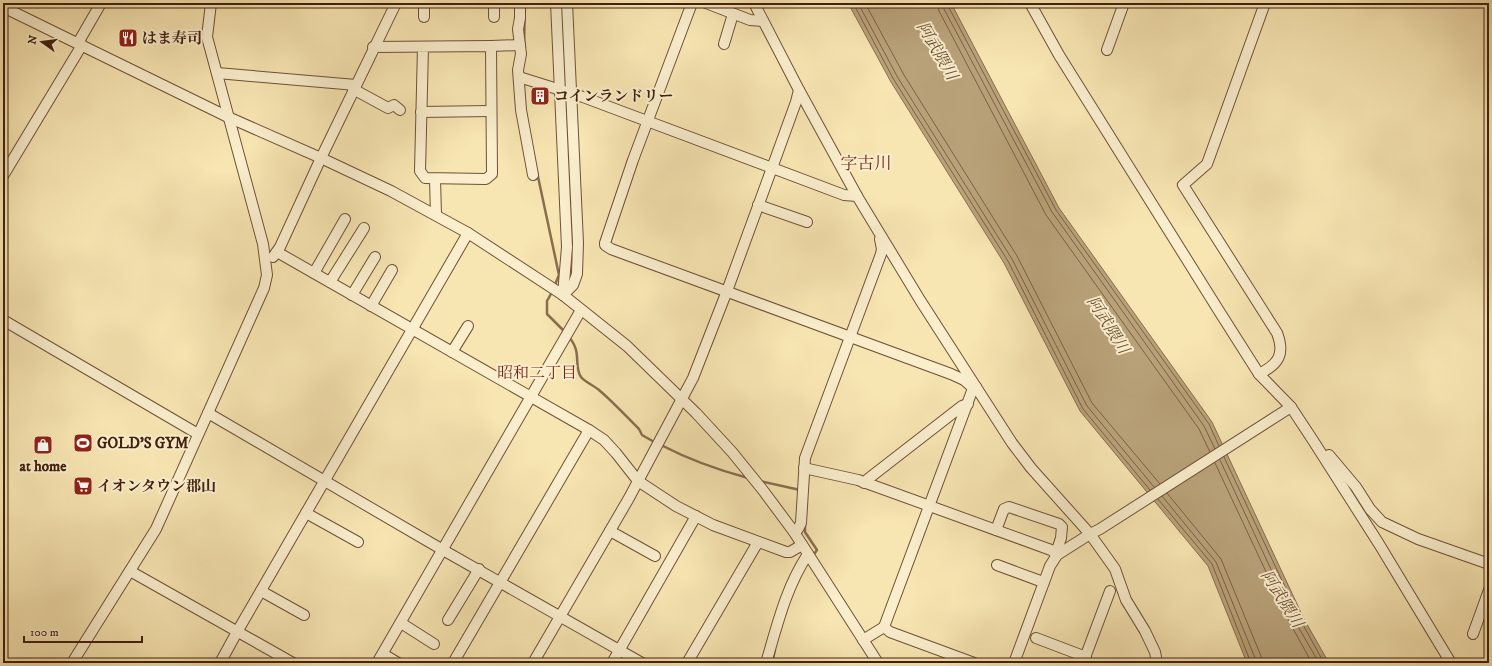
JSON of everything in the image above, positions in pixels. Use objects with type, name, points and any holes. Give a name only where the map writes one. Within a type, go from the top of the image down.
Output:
[{"type":"street","points":[[3,176],[80,44],[101,3]]},
{"type":"street","points":[[72,663],[156,529],[264,288],[267,275],[263,244],[207,37],[211,3]]},
{"type":"street","points":[[266,264],[278,252],[354,87],[396,3]]},
{"type":"street","points":[[424,3],[424,17]]},
{"type":"street","points":[[494,3],[494,17]]},
{"type":"street","points":[[520,3],[518,29],[521,54],[519,77],[521,110],[533,175]]},
{"type":"street","points":[[556,3],[567,246],[563,295]]},
{"type":"street","points":[[563,295],[573,285],[577,274],[578,243],[567,3]]},
{"type":"street","points":[[692,3],[647,122],[605,245],[611,249],[951,374],[968,382],[975,388]]},
{"type":"street","points":[[706,3],[750,20],[763,21]]},
{"type":"street","points":[[754,3],[799,90],[881,237],[975,388],[1012,443],[1031,468],[1090,534],[1118,576],[1126,600],[1145,631],[1157,663]]},
{"type":"street","points":[[1030,3],[1059,54],[1259,374],[1287,410],[1314,442],[1330,457],[1356,487],[1370,509],[1382,522],[1418,539],[1489,564]]},
{"type":"street","points":[[1107,50],[1124,3]]},
{"type":"street","points":[[1259,374],[1272,368],[1280,356],[1281,344],[1277,333],[1184,185],[1207,164],[1265,3]]},
{"type":"street","points":[[3,7],[228,117],[391,191],[468,233],[563,295],[627,346],[732,452],[794,532],[877,662]]},
{"type":"street","points":[[724,44],[733,14]]},
{"type":"street","points":[[373,47],[520,45]]},
{"type":"street","points":[[423,47],[420,172],[425,178],[486,179],[492,174],[491,46]]},
{"type":"street","points":[[217,73],[354,87],[388,108],[394,105],[400,110]]},
{"type":"street","points":[[519,77],[560,90],[844,195],[857,196]]},
{"type":"street","points":[[533,663],[638,481],[692,378],[727,291],[796,102],[799,90]]},
{"type":"street","points":[[421,112],[491,111]]},
{"type":"street","points":[[435,179],[436,215]]},
{"type":"street","points":[[758,205],[807,222]]},
{"type":"street","points":[[314,273],[345,219]]},
{"type":"street","points":[[330,282],[364,228]]},
{"type":"street","points":[[220,663],[468,233]]},
{"type":"street","points":[[794,532],[798,529],[801,523],[805,458],[881,254],[881,237]]},
{"type":"street","points":[[278,252],[589,430],[604,440],[638,481],[676,506],[719,527],[790,552],[802,545]]},
{"type":"street","points":[[352,295],[376,257]]},
{"type":"street","points":[[371,306],[392,270]]},
{"type":"street","points":[[378,663],[581,310]]},
{"type":"street","points":[[3,320],[198,434]]},
{"type":"street","points":[[452,352],[468,326]]},
{"type":"street","points":[[863,640],[884,627],[929,505],[975,388]]},
{"type":"street","points":[[864,482],[962,406],[968,404]]},
{"type":"street","points":[[1056,554],[1100,529],[1287,410]]},
{"type":"street","points":[[208,413],[443,550],[479,569],[642,663]]},
{"type":"street","points":[[453,663],[589,430]]},
{"type":"street","points":[[1314,442],[1379,544],[1451,663]]},
{"type":"street","points":[[804,468],[864,482],[996,530],[1056,554]]},
{"type":"street","points":[[996,530],[1006,507],[1059,524],[1062,527],[1062,534],[1056,554],[1050,566],[1014,663]]},
{"type":"street","points":[[306,513],[358,542]]},
{"type":"street","points":[[612,663],[696,516]]},
{"type":"street","points":[[610,531],[655,556]]},
{"type":"street","points":[[687,663],[758,542]]},
{"type":"street","points":[[766,663],[786,598],[796,573],[808,554]]},
{"type":"street","points":[[997,565],[1044,582]]},
{"type":"street","points":[[448,620],[479,569]]},
{"type":"street","points":[[130,571],[293,663]]},
{"type":"street","points":[[1473,634],[1489,590]]},
{"type":"street","points":[[261,591],[304,615]]},
{"type":"street","points":[[1036,638],[1085,660],[1110,591]]},
{"type":"street","points":[[401,623],[434,644]]},
{"type":"street","points":[[884,627],[890,632],[974,663]]},
{"type":"street","points":[[383,654],[398,663]]},
{"type":"water","name":"阿武隈川","points":[[848,3],[951,3],[1059,208],[1212,422],[1304,619],[1329,663],[1247,663],[1208,566],[1080,411],[1004,263],[891,82]]},
{"type":"waterway","points":[[524,44],[525,5]]},
{"type":"waterway","points":[[537,172],[559,275],[554,287]]},
{"type":"waterway","points":[[552,292],[547,301],[547,314],[565,332]]},
{"type":"waterway","points":[[568,336],[573,342],[577,353],[578,368],[581,377],[609,399],[639,429],[642,435],[656,443]]},
{"type":"waterway","points":[[661,445],[703,464],[748,478]]},
{"type":"waterway","points":[[760,481],[800,490]]},
{"type":"waterway","points":[[805,523],[805,532],[817,550],[812,557]]},
{"type":"waterway","points":[[772,663],[775,650]]},
{"type":"place","name":"はま寿司","points":[[128,38]]},
{"type":"place","name":"コインランドリー","points":[[540,96]]},
{"type":"place","name":"GOLD'S GYM","points":[[83,443]]},
{"type":"place","name":"at home","points":[[43,445]]},
{"type":"place","name":"イオンタウン郡山","points":[[83,486]]},
{"type":"district","name":"字古川","points":[[866,164]]},
{"type":"district","name":"昭和二丁目","points":[[537,373]]}]
